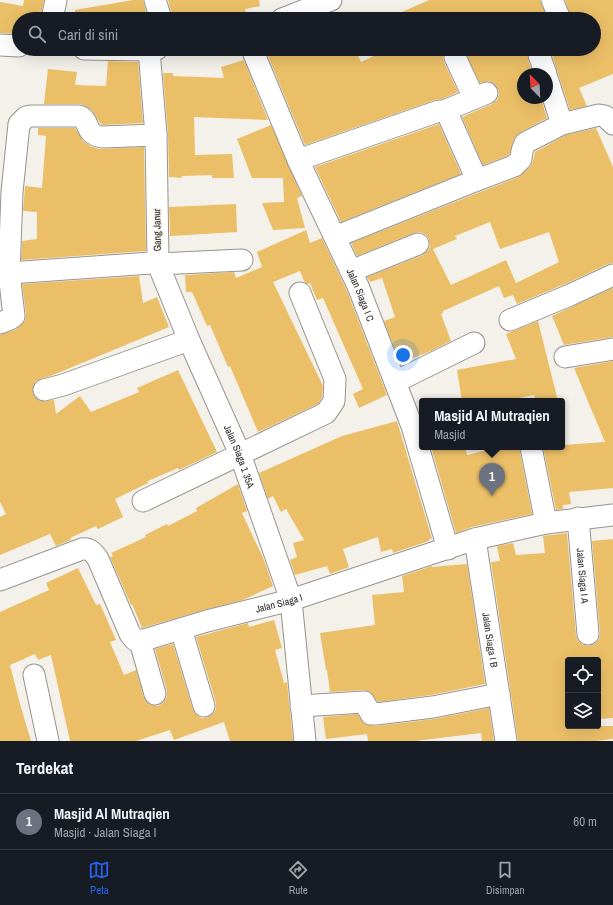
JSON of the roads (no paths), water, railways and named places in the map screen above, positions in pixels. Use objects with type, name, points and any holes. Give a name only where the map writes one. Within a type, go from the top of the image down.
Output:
[{"type":"street","points":[[53,12],[56,0]]},
{"type":"street","points":[[155,0],[159,12]]},
{"type":"street","points":[[284,12],[332,0]]},
{"type":"street","points":[[552,0],[557,12]]},
{"type":"street","points":[[0,45],[12,46]]},
{"type":"street","name":"Gang Janur","points":[[9,272],[151,263],[158,259],[153,56]]},
{"type":"street","name":"Jalan Siaga I C","points":[[255,56],[298,160],[351,271],[412,426],[419,450]]},
{"type":"street","points":[[539,56],[544,68]]},
{"type":"street","points":[[298,160],[439,111],[444,111],[480,95],[455,57]]},
{"type":"street","points":[[553,96],[562,124]]},
{"type":"street","points":[[444,111],[448,115],[477,180]]},
{"type":"street","points":[[0,323],[10,320],[14,316],[9,272],[12,192],[19,124],[22,120],[30,116],[79,116],[83,118],[90,131],[96,136],[156,135]]},
{"type":"street","points":[[335,237],[514,166],[520,161],[525,144],[562,124],[608,119]]},
{"type":"street","points":[[351,271],[418,244]]},
{"type":"street","name":"Jalan Siaga 1 35A","points":[[242,260],[158,264],[189,340],[240,454],[291,600],[305,741]]},
{"type":"street","points":[[510,320],[613,275]]},
{"type":"street","points":[[143,501],[326,413],[334,401],[335,379],[300,293]]},
{"type":"street","points":[[44,390],[63,385],[189,340]]},
{"type":"street","points":[[395,382],[474,343]]},
{"type":"street","points":[[565,356],[613,349]]},
{"type":"street","name":"Jalan Siaga I C","points":[[419,450],[448,549]]},
{"type":"street","points":[[532,450],[546,523]]},
{"type":"street","name":"Jalan Siaga I","points":[[140,640],[148,640],[208,621],[291,600],[475,539],[546,523],[613,515]]},
{"type":"street","name":"Jalan Siaga I A","points":[[578,518],[588,634]]},
{"type":"street","name":"Jalan Siaga I B","points":[[475,539],[506,741]]},
{"type":"street","points":[[0,580],[87,548],[98,559],[130,634],[135,640],[140,640],[155,694]]},
{"type":"street","points":[[181,629],[204,706]]},
{"type":"street","points":[[34,675],[48,741]]},
{"type":"street","points":[[301,706],[364,702],[370,714],[376,714],[499,694]]},
{"type":"place","name":"Masjid Al Mutraqien","points":[[492,496]]}]
